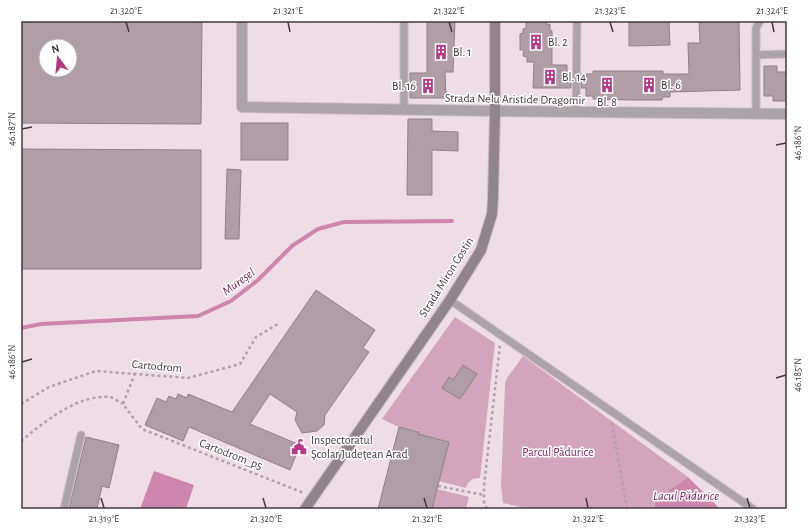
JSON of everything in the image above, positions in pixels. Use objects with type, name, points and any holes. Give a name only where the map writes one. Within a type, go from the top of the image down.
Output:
[{"type":"main road","name":"Strada Miron Costin","points":[[305,509],[450,300],[481,250],[492,214],[493,198],[495,21]]},
{"type":"street","name":"Strada Nelu Aristide Dragomir","points":[[242,21],[242,107],[495,112],[787,114]]},
{"type":"lane","points":[[404,21],[404,110]]},
{"type":"lane","points":[[576,113],[577,21]]},
{"type":"lane","points":[[756,114],[756,28],[760,21]]},
{"type":"lane","points":[[757,55],[787,54]]},
{"type":"lane","points":[[450,300],[753,509]]},
{"type":"lane","points":[[64,509],[81,435]]},
{"type":"path","name":"Cartodrom","points":[[21,404],[49,387],[96,371],[188,378],[240,364],[256,337],[278,324]]},
{"type":"path","points":[[487,509],[484,495],[501,334]]},
{"type":"path","points":[[21,441],[37,428],[79,401],[112,397],[123,404],[135,373]]},
{"type":"path","name":"Cartodrom_p5","points":[[123,404],[142,429],[314,496]]},
{"type":"path","points":[[609,409],[627,509]]},
{"type":"path","points":[[438,486],[484,495]]},
{"type":"green space","points":[[455,317],[495,343],[480,478],[471,480],[466,488],[439,481],[449,442],[438,439],[435,447],[417,442],[419,431],[399,427],[382,419]]},
{"type":"green space","name":"Parcul Pădurice","points":[[523,356],[688,477],[655,500],[655,509],[525,509],[503,503],[501,486],[505,384],[507,378]]},
{"type":"green space","points":[[437,489],[469,497],[466,509],[432,509]]},
{"type":"water","points":[[154,471],[194,485],[186,509],[140,509]]},
{"type":"water","name":"Lacul Pădurice","points":[[688,477],[720,509],[655,509],[655,500]]},
{"type":"building","points":[[21,21],[202,21],[201,124],[21,123]]},
{"type":"building","points":[[427,21],[455,21],[453,72],[445,72],[446,98],[410,98],[410,73],[427,73]]},
{"type":"building","points":[[526,21],[547,21],[547,25],[550,24],[550,30],[552,31],[552,65],[567,65],[567,74],[571,74],[571,88],[533,88],[534,62],[527,62],[527,57],[523,56],[524,50],[520,50],[520,34],[523,33],[523,29],[526,28]]},
{"type":"building","points":[[629,21],[669,21],[670,45],[629,46]]},
{"type":"building","points":[[699,21],[739,21],[740,90],[670,92],[670,97],[663,97],[662,100],[633,100],[593,99],[593,96],[586,96],[586,88],[581,88],[581,74],[593,74],[593,71],[663,71],[663,74],[689,74],[688,43],[700,43]]},
{"type":"building","points":[[764,66],[777,66],[777,72],[787,72],[787,101],[773,101],[773,96],[764,96]]},
{"type":"building","points":[[408,119],[432,119],[432,131],[458,132],[458,151],[432,150],[432,195],[407,195]]},
{"type":"building","points":[[241,123],[288,123],[288,160],[241,160]]},
{"type":"building","points":[[21,149],[201,150],[201,269],[21,269]]},
{"type":"building","points":[[227,169],[241,170],[239,239],[225,239]]},
{"type":"building","points":[[316,290],[375,330],[363,348],[369,352],[325,415],[324,425],[317,431],[302,433],[295,420],[297,412],[270,394],[250,424],[300,445],[290,470],[189,427],[183,441],[145,425],[157,398],[166,402],[169,396],[176,399],[178,394],[187,398],[188,394],[232,412]]},
{"type":"building","points":[[463,365],[477,374],[460,399],[442,388],[449,377],[453,380]]},
{"type":"building","points":[[399,427],[419,432],[418,434],[449,442],[432,509],[378,509]]},
{"type":"building","points":[[86,437],[119,445],[109,488],[102,486],[97,509],[69,509]]},
{"type":"waterway","name":"Mureșel","points":[[21,328],[41,324],[198,316],[231,301],[258,280],[292,246],[318,229],[344,222],[452,221]]},
{"type":"place","name":"Bl. 2","points":[[536,42]]},
{"type":"place","name":"Bl. 1","points":[[441,52]]},
{"type":"place","name":"Bl. 14","points":[[550,77]]},
{"type":"place","name":"Bl. 8","points":[[607,85]]},
{"type":"place","name":"Bl. 6","points":[[649,85]]},
{"type":"place","name":"Bl. 16","points":[[428,86]]},
{"type":"place","name":"Inspectoratul Şcolar Judeţean Arad","points":[[299,447]]}]
